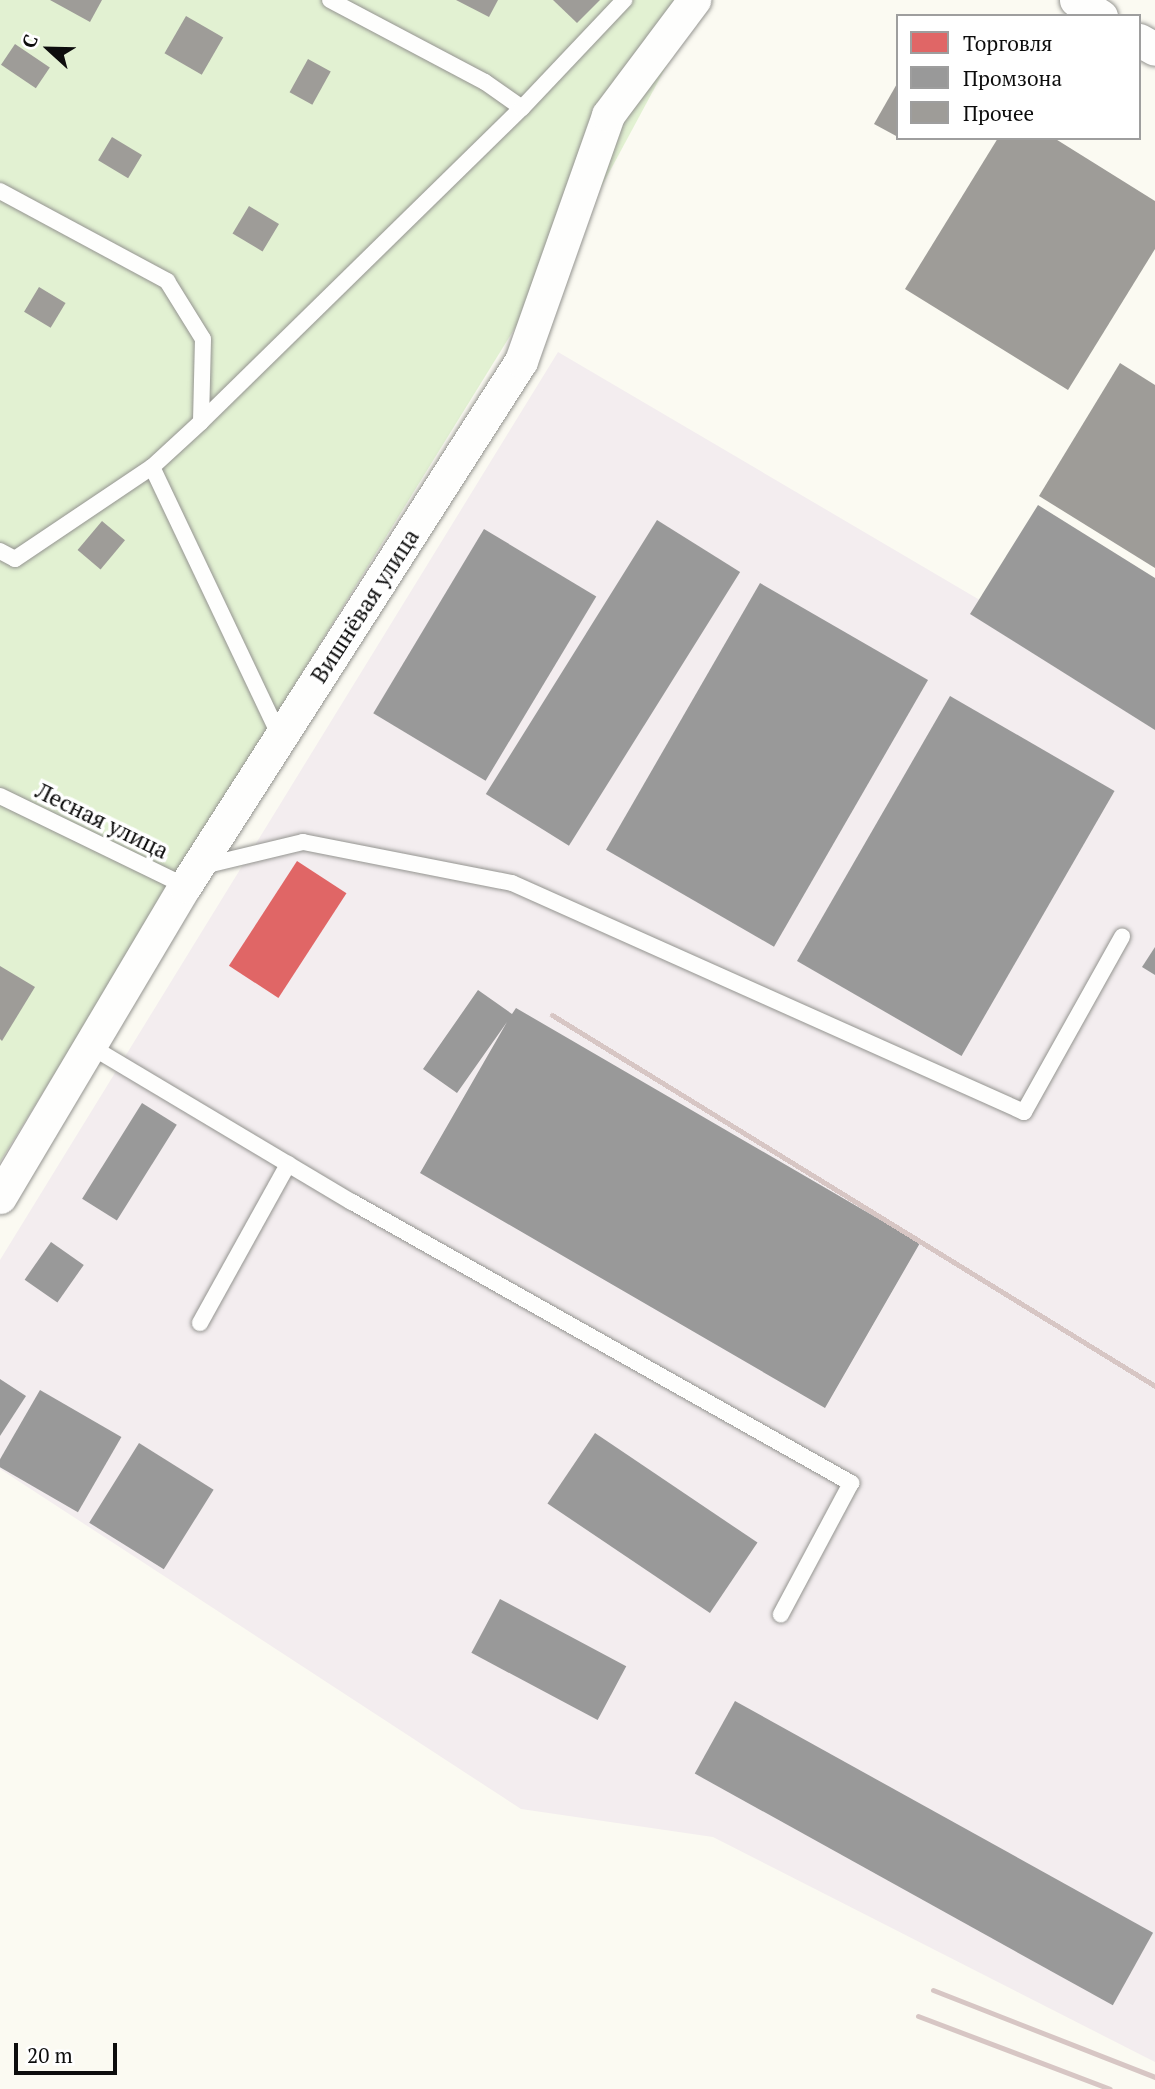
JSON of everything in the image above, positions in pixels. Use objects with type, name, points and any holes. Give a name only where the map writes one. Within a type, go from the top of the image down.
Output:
[{"type":"street","name":"Вишнёвая улица","points":[[0,1197],[191,877],[521,361],[608,115],[694,0]]},
{"type":"street","points":[[1076,0],[1098,14]]},
{"type":"lane","points":[[330,0],[485,82],[522,108]]},
{"type":"lane","points":[[0,551],[15,559],[152,467],[522,108],[624,0]]},
{"type":"lane","points":[[0,191],[167,281],[203,339],[201,422]]},
{"type":"lane","points":[[152,467],[280,737]]},
{"type":"lane","name":"Лесная улица","points":[[0,796],[191,877]]},
{"type":"lane","points":[[191,877],[303,842],[512,883],[1024,1112],[1122,937]]},
{"type":"lane","points":[[90,1046],[288,1164],[851,1483],[781,1614]]},
{"type":"lane","points":[[200,1322],[288,1164]]},
{"type":"shaded area","points":[[558,352],[1155,703],[1155,2062],[713,1837],[521,1809],[0,1469],[0,1260]]},
{"type":"green space","points":[[0,0],[702,0],[597,195],[0,1162]]},
{"type":"building: Торговля","points":[[297,861],[346,893],[278,998],[229,966]]},
{"type":"building: Промзона","points":[[1038,505],[1155,578],[1155,730],[970,614]]},
{"type":"building: Промзона","points":[[657,520],[740,572],[569,846],[486,794]]},
{"type":"building: Промзона","points":[[484,529],[596,596],[486,781],[373,713]]},
{"type":"building: Промзона","points":[[760,583],[928,680],[774,947],[606,850]]},
{"type":"building: Промзона","points":[[950,696],[1115,791],[962,1056],[797,961]]},
{"type":"building: Промзона","points":[[1155,947],[1155,975],[1142,967]]},
{"type":"building: Промзона","points":[[478,990],[512,1014],[516,1008],[920,1243],[825,1408],[420,1173],[507,1022],[457,1093],[423,1069]]},
{"type":"building: Промзона","points":[[142,1103],[177,1125],[117,1221],[82,1199]]},
{"type":"building: Промзона","points":[[51,1242],[84,1265],[57,1303],[25,1280]]},
{"type":"building: Промзона","points":[[0,1379],[26,1396],[0,1436]]},
{"type":"building: Промзона","points":[[40,1390],[121,1437],[78,1512],[0,1467],[0,1459]]},
{"type":"building: Промзона","points":[[595,1433],[757,1543],[710,1613],[547,1503]]},
{"type":"building: Промзона","points":[[139,1443],[214,1490],[164,1569],[89,1523]]},
{"type":"building: Промзона","points":[[500,1599],[626,1666],[598,1720],[471,1653]]},
{"type":"building: Промзона","points":[[735,1701],[1153,1933],[1113,2005],[695,1774]]},
{"type":"building: Прочее","points":[[50,0],[102,0],[90,22]]},
{"type":"building: Прочее","points":[[456,0],[498,0],[489,17]]},
{"type":"building: Прочее","points":[[553,0],[600,0],[577,23]]},
{"type":"building: Прочее","points":[[186,16],[223,38],[202,75],[164,53]]},
{"type":"building: Прочее","points":[[15,44],[50,67],[36,88],[1,65]]},
{"type":"building: Прочее","points":[[308,59],[331,72],[312,105],[290,92]]},
{"type":"building: Прочее","points":[[896,86],[896,136],[874,124]]},
{"type":"building: Прочее","points":[[112,137],[142,155],[128,178],[98,160]]},
{"type":"building: Прочее","points":[[997,140],[1057,140],[1155,201],[1155,249],[1068,390],[905,289]]},
{"type":"building: Прочее","points":[[249,206],[279,224],[263,251],[233,233]]},
{"type":"building: Прочее","points":[[39,287],[66,303],[51,328],[24,312]]},
{"type":"building: Прочее","points":[[1120,363],[1155,385],[1155,568],[1039,496]]},
{"type":"building: Прочее","points":[[102,521],[125,540],[101,569],[78,550]]},
{"type":"building: Прочее","points":[[0,966],[35,987],[2,1041],[0,1039]]},
{"type":"railway","points":[[552,1015],[1155,1386]]},
{"type":"railway","points":[[933,1990],[1155,2077]]},
{"type":"railway","points":[[918,2016],[1110,2089]]}]
